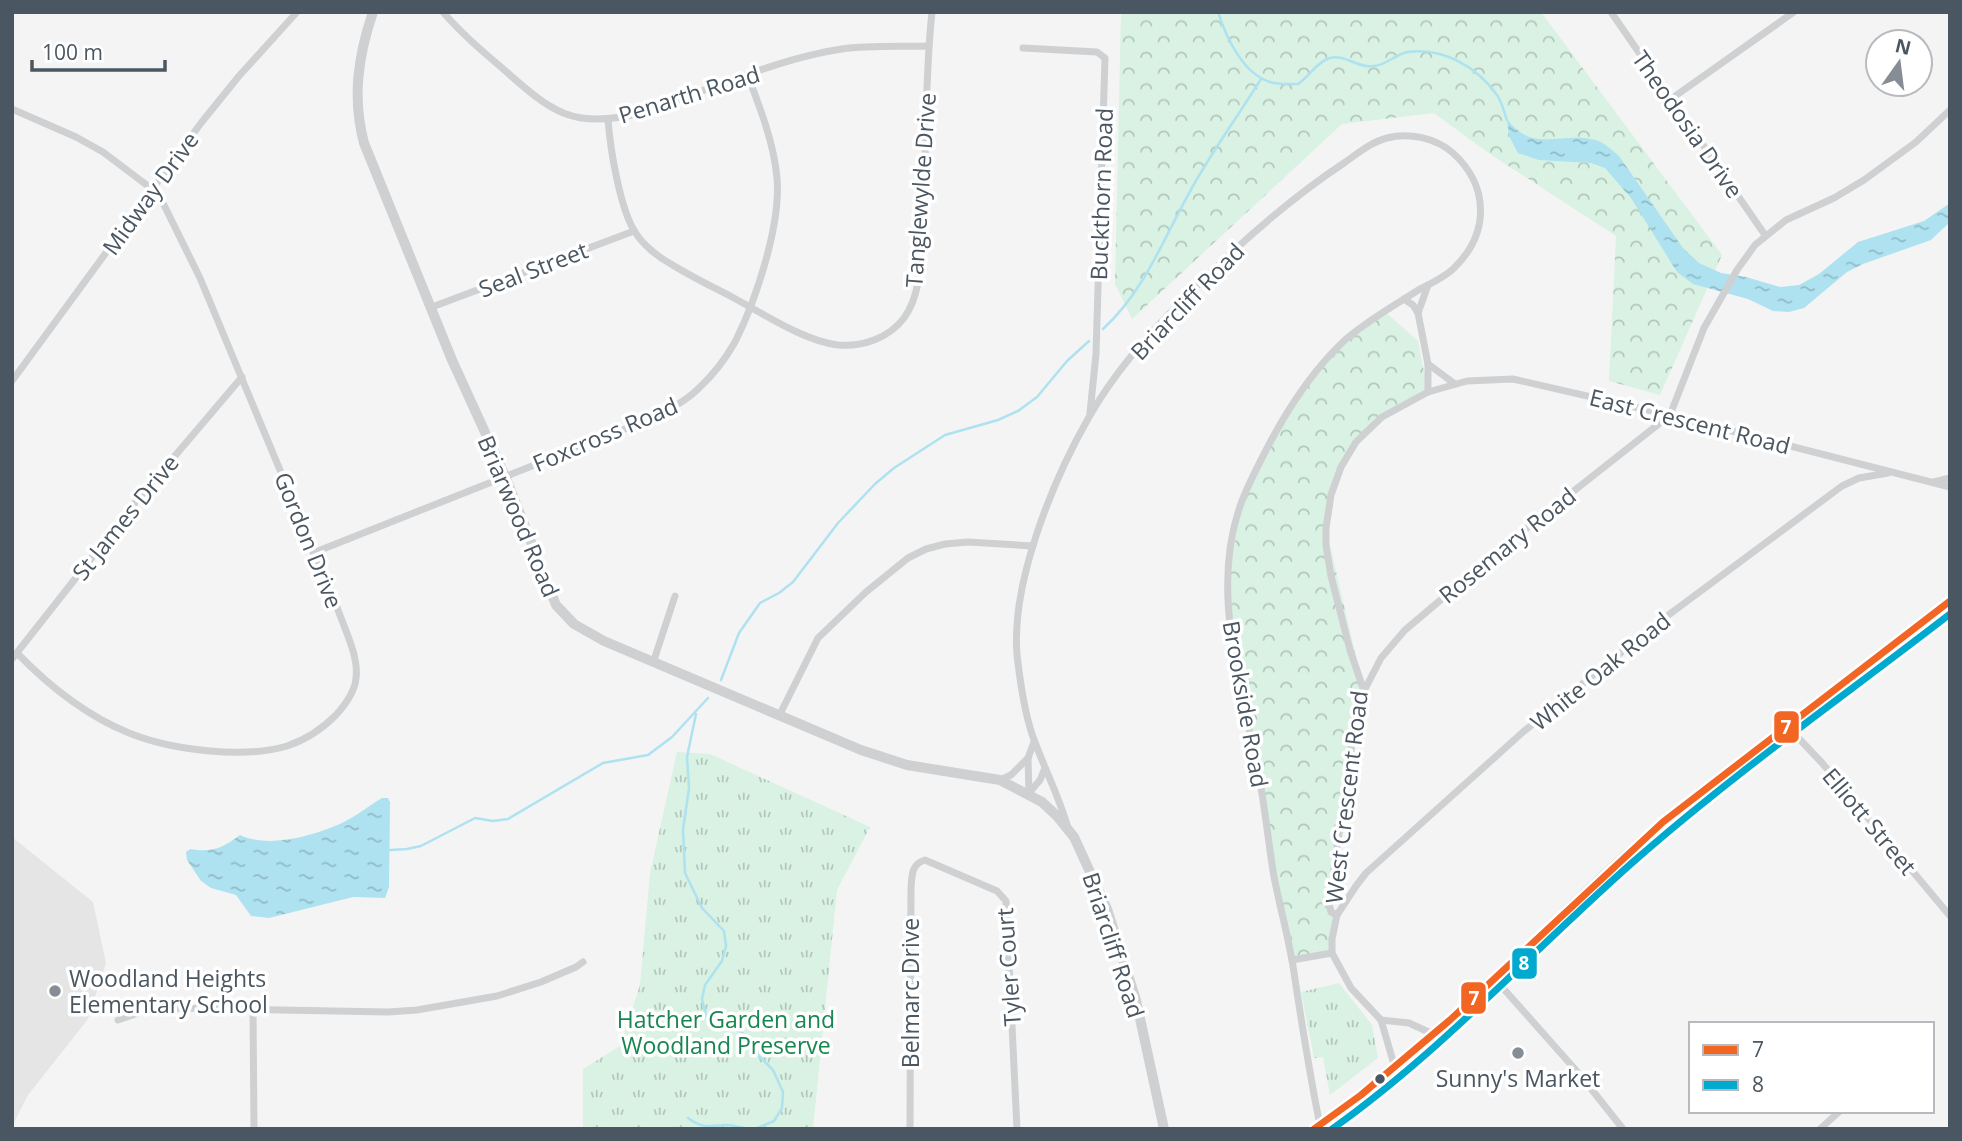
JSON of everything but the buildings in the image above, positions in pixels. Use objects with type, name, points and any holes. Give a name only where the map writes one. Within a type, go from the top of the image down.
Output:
[{"type":"main road","points":[[1317,1127],[1395,1068],[1495,979],[1624,855],[1706,788],[1950,601]]},
{"type":"street","name":"Midway Drive","points":[[12,381],[208,113],[297,12]]},
{"type":"street","name":"Briarwood Road","points":[[373,12],[359,64],[358,122],[372,165],[452,360],[505,476],[556,604],[565,616],[583,630],[653,663],[884,758],[931,770],[1000,780],[1029,794],[1068,828]]},
{"type":"street","name":"Penarth Road","points":[[443,12],[473,44],[553,110],[580,117],[608,119],[642,113],[803,58],[841,49],[928,46]]},
{"type":"street","name":"Tanglewylde Drive","points":[[608,119],[616,174],[634,230],[656,254],[750,307],[812,337],[841,345],[857,345],[877,339],[897,326],[904,317],[914,297],[918,276],[925,191],[928,46],[932,12]]},
{"type":"street","name":"Theodosia Drive","points":[[1611,12],[1765,234]]},
{"type":"street","points":[[1671,99],[1794,12]]},
{"type":"street","name":"Buckthorn Road","points":[[1023,48],[1097,52],[1105,58],[1096,354],[1090,414]]},
{"type":"street","name":"Foxcross Road","points":[[313,553],[606,437],[679,405],[701,387],[727,354],[750,307],[769,247],[778,193],[773,152],[748,76]]},
{"type":"street","name":"Gordon Drive","points":[[12,109],[94,147],[152,189],[164,205],[200,278],[344,625],[355,663],[356,678],[345,703],[329,722],[305,738],[273,750],[231,751],[182,746],[143,738],[115,726],[67,696],[15,656]]},
{"type":"street","points":[[1670,415],[1703,328],[1737,270],[1765,234],[1786,220],[1834,198],[1864,180],[1916,142],[1950,110]]},
{"type":"street","name":"Briarcliff Road","points":[[1164,1129],[1125,962],[1097,884],[1068,828],[1030,730],[1017,652],[1018,614],[1033,546],[1065,466],[1090,414],[1146,339],[1205,278],[1296,197],[1381,139],[1405,135],[1437,143],[1455,155],[1475,180],[1480,191],[1482,214],[1470,247],[1453,269],[1429,285]]},
{"type":"street","name":"Seal Street","points":[[432,307],[634,230]]},
{"type":"street","points":[[1418,313],[1429,285]]},
{"type":"street","name":"Brookside Road","points":[[1317,1127],[1292,960],[1274,874],[1255,755],[1234,659],[1228,579],[1232,542],[1243,498],[1265,451],[1292,405],[1344,342],[1404,299],[1429,285]]},
{"type":"street","points":[[1404,299],[1413,305],[1418,313],[1428,364],[1428,391]]},
{"type":"street","points":[[1428,364],[1455,384]]},
{"type":"street","name":"St James Drive","points":[[15,656],[134,504],[242,377]]},
{"type":"street","name":"East Crescent Road","points":[[1428,391],[1489,379],[1513,379],[1670,415],[1950,487]]},
{"type":"street","name":"West Crescent Road","points":[[1332,953],[1337,915],[1331,912],[1329,903],[1355,722],[1364,691],[1350,650],[1327,556],[1326,528],[1331,495],[1345,461],[1366,431],[1400,405],[1428,391]]},
{"type":"street","name":"Rosemary Road","points":[[1364,691],[1381,658],[1405,630],[1513,539],[1670,415]]},
{"type":"street","name":"White Oak Road","points":[[1337,915],[1366,873],[1523,732],[1655,625],[1842,486],[1859,478],[1896,472]]},
{"type":"street","points":[[1933,482],[1950,478]]},
{"type":"street","points":[[779,716],[818,638],[866,592],[908,558],[945,544],[968,542],[1033,546]]},
{"type":"street","points":[[653,663],[675,596]]},
{"type":"street","name":"Elliott Street","points":[[1788,727],[1823,764],[1950,916]]},
{"type":"street","points":[[1000,780],[1011,775],[1028,758],[1035,741]]},
{"type":"street","points":[[1028,758],[1029,794]]},
{"type":"street","points":[[1029,794],[1045,768]]},
{"type":"street","name":"Belmarc Drive","points":[[910,1129],[911,888],[912,871],[921,861]]},
{"type":"street","name":"Tyler Court","points":[[921,861],[929,861],[998,891],[1006,901],[1017,1129]]},
{"type":"street","points":[[1292,960],[1332,953],[1351,988],[1381,1020],[1395,1068]]},
{"type":"street","points":[[118,1020],[141,1012],[172,1007],[388,1012],[446,1007],[519,990],[583,962]]},
{"type":"street","points":[[1495,979],[1581,1076],[1623,1129]]},
{"type":"street","points":[[253,1010],[254,1129]]},
{"type":"street","points":[[1381,1020],[1409,1023],[1433,1034]]},
{"type":"street","points":[[1820,1129],[1838,1113]]},
{"type":"shaded area","name":"Woodland Heights Elementary School","points":[[12,837],[93,902],[106,963],[88,1019],[28,1095],[12,1126]]},
{"type":"green space","points":[[1121,12],[1541,12],[1722,255],[1660,395],[1609,381],[1616,236],[1487,152],[1434,113],[1342,124],[1132,319],[1115,284]]},
{"type":"green space","points":[[1384,311],[1418,341],[1428,392],[1366,431],[1335,481],[1326,528],[1364,691],[1329,903],[1337,915],[1332,953],[1292,960],[1234,659],[1228,579],[1243,498],[1278,428],[1325,362]]},
{"type":"green space","name":"Hatcher Garden and Woodland Preserve","points":[[677,752],[710,754],[870,827],[837,890],[813,1129],[583,1129],[583,1069],[620,1046],[640,985],[650,873]]},
{"type":"green space","points":[[1339,983],[1372,1025],[1378,1058],[1330,1095],[1323,1057],[1314,1058],[1301,992]]},
{"type":"water","points":[[1507,119],[1517,130],[1537,139],[1583,138],[1602,143],[1619,156],[1683,248],[1699,263],[1721,273],[1780,287],[1799,285],[1819,274],[1858,242],[1924,221],[1950,203],[1950,222],[1931,240],[1847,272],[1804,308],[1789,312],[1773,311],[1748,299],[1693,284],[1677,272],[1631,198],[1605,168],[1591,163],[1539,160],[1518,153],[1509,136]]},
{"type":"water","points":[[382,798],[388,798],[390,802],[389,887],[385,898],[353,897],[269,918],[251,916],[236,895],[211,888],[201,881],[187,860],[186,852],[190,849],[216,848],[240,835],[262,841],[275,841],[313,834],[347,820]]},
{"type":"waterway","points":[[1218,12],[1231,43],[1244,63],[1260,78],[1270,82],[1298,84],[1319,64],[1333,57],[1374,66],[1408,52],[1434,53],[1458,61],[1480,76],[1499,98],[1507,120]]},
{"type":"waterway","points":[[1103,329],[1133,294],[1200,174],[1261,79]]},
{"type":"waterway","points":[[721,680],[739,633],[760,603],[793,582],[838,523],[875,484],[894,468],[945,435],[998,420],[1018,411],[1037,397],[1067,361],[1089,341]]},
{"type":"waterway","points":[[390,850],[421,846],[475,818],[493,821],[508,819],[603,763],[648,755],[672,737],[708,698]]},
{"type":"waterway","points":[[696,714],[687,757],[689,788],[683,830],[685,873],[702,908],[724,931],[726,946],[722,961],[705,985],[702,999],[707,1019],[740,1031],[749,1038],[758,1055],[773,1070],[783,1092],[782,1108],[774,1121],[755,1129]]},
{"type":"waterway","points":[[688,1118],[702,1125],[729,1125],[749,1129]]},
{"type":"transit line","name":"7","points":[[1314,1129],[1361,1095],[1450,1020],[1663,822],[1950,601]]},
{"type":"transit line","name":"8","points":[[1332,1129],[1412,1066],[1671,829],[1749,766],[1950,614]]},
{"type":"place","name":"Woodland Heights Elementary School","points":[[55,991]]},
{"type":"place","name":"Sunny's Market","points":[[1518,1053]]}]
